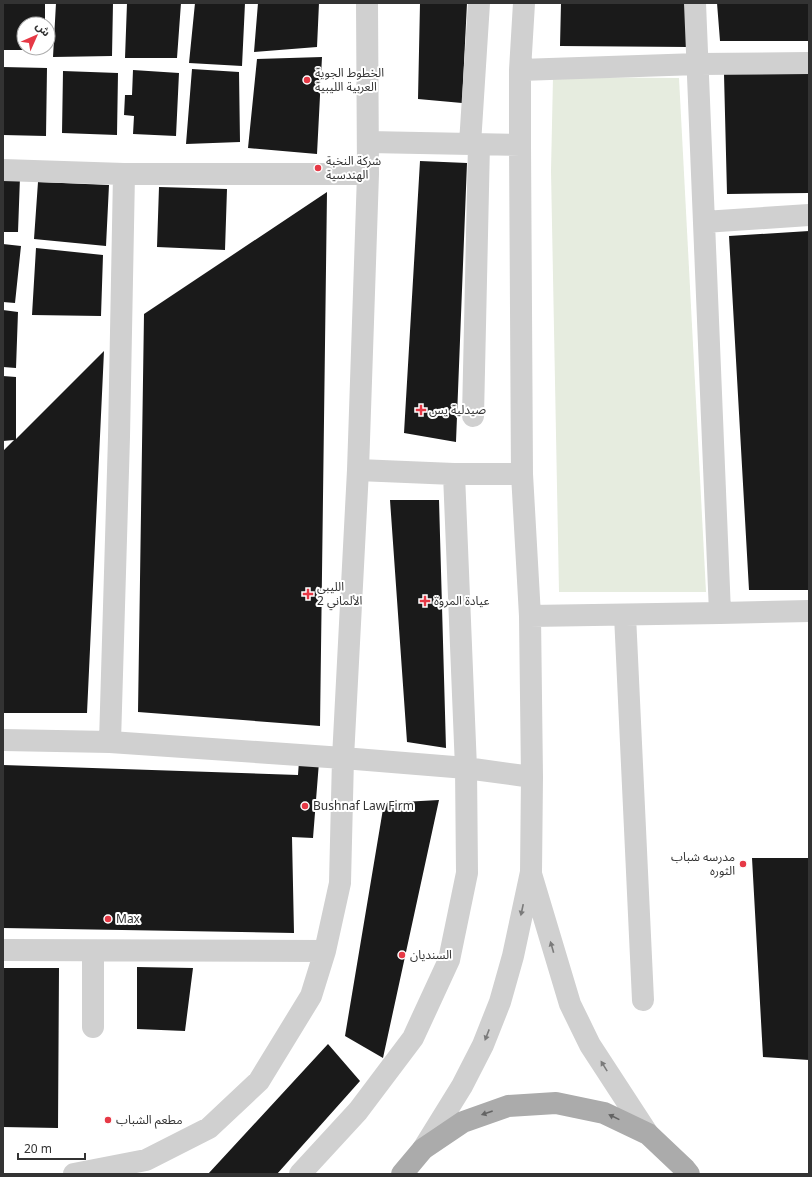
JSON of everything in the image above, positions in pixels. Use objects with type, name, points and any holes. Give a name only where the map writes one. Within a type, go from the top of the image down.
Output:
[{"type":"main road","points":[[402,1174],[422,1149],[463,1122],[508,1106],[556,1103],[604,1113],[648,1134],[689,1172]]},
{"type":"street","points":[[74,1174],[146,1160],[209,1128],[259,1081],[311,996],[325,951],[340,883],[343,758],[358,470],[368,174],[367,3]]},
{"type":"street","points":[[473,416],[474,144],[479,3]]},
{"type":"street","points":[[422,1149],[462,1086],[483,1045],[500,1002],[513,956],[531,872],[532,777],[530,616],[522,474],[520,70],[524,3]]},
{"type":"street","points":[[695,3],[720,614]]},
{"type":"street","points":[[520,70],[698,64],[809,63]]},
{"type":"street","points":[[368,142],[520,145]]},
{"type":"street","points":[[3,170],[124,174],[368,174]]},
{"type":"street","points":[[110,742],[119,437],[124,174]]},
{"type":"street","points":[[704,222],[809,215]]},
{"type":"street","points":[[358,470],[454,474],[522,474]]},
{"type":"street","points":[[300,1174],[358,1111],[413,1038],[449,960],[467,873],[466,768],[454,474]]},
{"type":"street","points":[[530,616],[720,614],[809,611]]},
{"type":"street","points":[[625,615],[643,1000]]},
{"type":"street","points":[[3,740],[110,742],[343,758],[466,768],[532,777]]},
{"type":"street","points":[[531,872],[570,1004],[590,1045],[648,1134]]},
{"type":"street","points":[[3,950],[325,951]]},
{"type":"street","points":[[93,951],[93,1027]]},
{"type":"shaded area","points":[[553,77],[679,78],[706,592],[559,592],[551,171]]},
{"type":"building","points":[[3,3],[45,3],[45,16],[16,16],[16,50],[3,50]]},
{"type":"building","points":[[56,3],[113,3],[112,56],[53,57],[56,56]]},
{"type":"building","points":[[127,3],[181,3],[177,58],[125,58]]},
{"type":"building","points":[[195,3],[245,3],[242,66],[189,63]]},
{"type":"building","points":[[258,3],[319,3],[317,47],[254,52]]},
{"type":"building","points":[[420,3],[467,3],[462,103],[418,99]]},
{"type":"building","points":[[561,3],[687,3],[689,47],[560,46]]},
{"type":"building","points":[[717,3],[809,3],[809,41],[720,41]]},
{"type":"building","points":[[322,57],[317,154],[248,148],[257,59]]},
{"type":"building","points":[[3,67],[47,68],[46,136],[3,135]]},
{"type":"building","points":[[192,69],[239,72],[240,142],[186,144]]},
{"type":"building","points":[[133,70],[179,73],[176,136],[133,134],[134,116],[124,115],[125,95],[132,95]]},
{"type":"building","points":[[63,71],[118,73],[117,135],[62,133]]},
{"type":"building","points":[[809,73],[809,193],[727,194],[724,74]]},
{"type":"building","points":[[420,161],[467,163],[456,442],[404,433]]},
{"type":"building","points":[[3,177],[20,177],[18,232],[3,232]]},
{"type":"building","points":[[38,182],[109,185],[106,246],[34,239]]},
{"type":"building","points":[[159,187],[227,189],[225,250],[157,247]]},
{"type":"building","points":[[327,192],[320,726],[138,712],[144,314]]},
{"type":"building","points":[[809,231],[809,590],[749,590],[729,236]]},
{"type":"building","points":[[3,244],[21,246],[15,303],[3,302]]},
{"type":"building","points":[[36,248],[103,255],[101,316],[32,315]]},
{"type":"building","points":[[3,310],[18,312],[16,368],[3,367]]},
{"type":"building","points":[[104,351],[87,713],[3,713],[3,451],[14,440],[3,441],[3,376],[16,377],[16,439]]},
{"type":"building","points":[[390,500],[439,500],[446,748],[407,742]]},
{"type":"building","points":[[299,761],[319,762],[313,838],[292,837],[294,933],[3,928],[3,765],[298,775]]},
{"type":"building","points":[[439,800],[383,1058],[345,1036],[384,803]]},
{"type":"building","points":[[752,858],[809,858],[809,1060],[763,1057]]},
{"type":"building","points":[[137,967],[193,968],[185,1031],[137,1029]]},
{"type":"building","points":[[3,968],[59,968],[58,1128],[3,1127]]},
{"type":"building","points":[[328,1044],[360,1081],[277,1174],[208,1174]]},
{"type":"place","name":"الخطوط الجوية العربية الليبية","points":[[307,80]]},
{"type":"place","name":"شركة النخبة الهندسية","points":[[318,168]]},
{"type":"place","name":"صيدلية يس","points":[[421,410]]},
{"type":"place","name":"الليبي الألماني 2","points":[[308,594]]},
{"type":"place","name":"عيادة المروة","points":[[425,601]]},
{"type":"place","name":"Bushnaf Law Firm","points":[[305,806]]},
{"type":"place","name":"مدرسه شباب الثوره","points":[[743,864]]},
{"type":"place","name":"Max","points":[[108,919]]},
{"type":"place","name":"السنديان","points":[[402,955]]},
{"type":"place","name":"مطعم الشباب","points":[[108,1120]]}]
